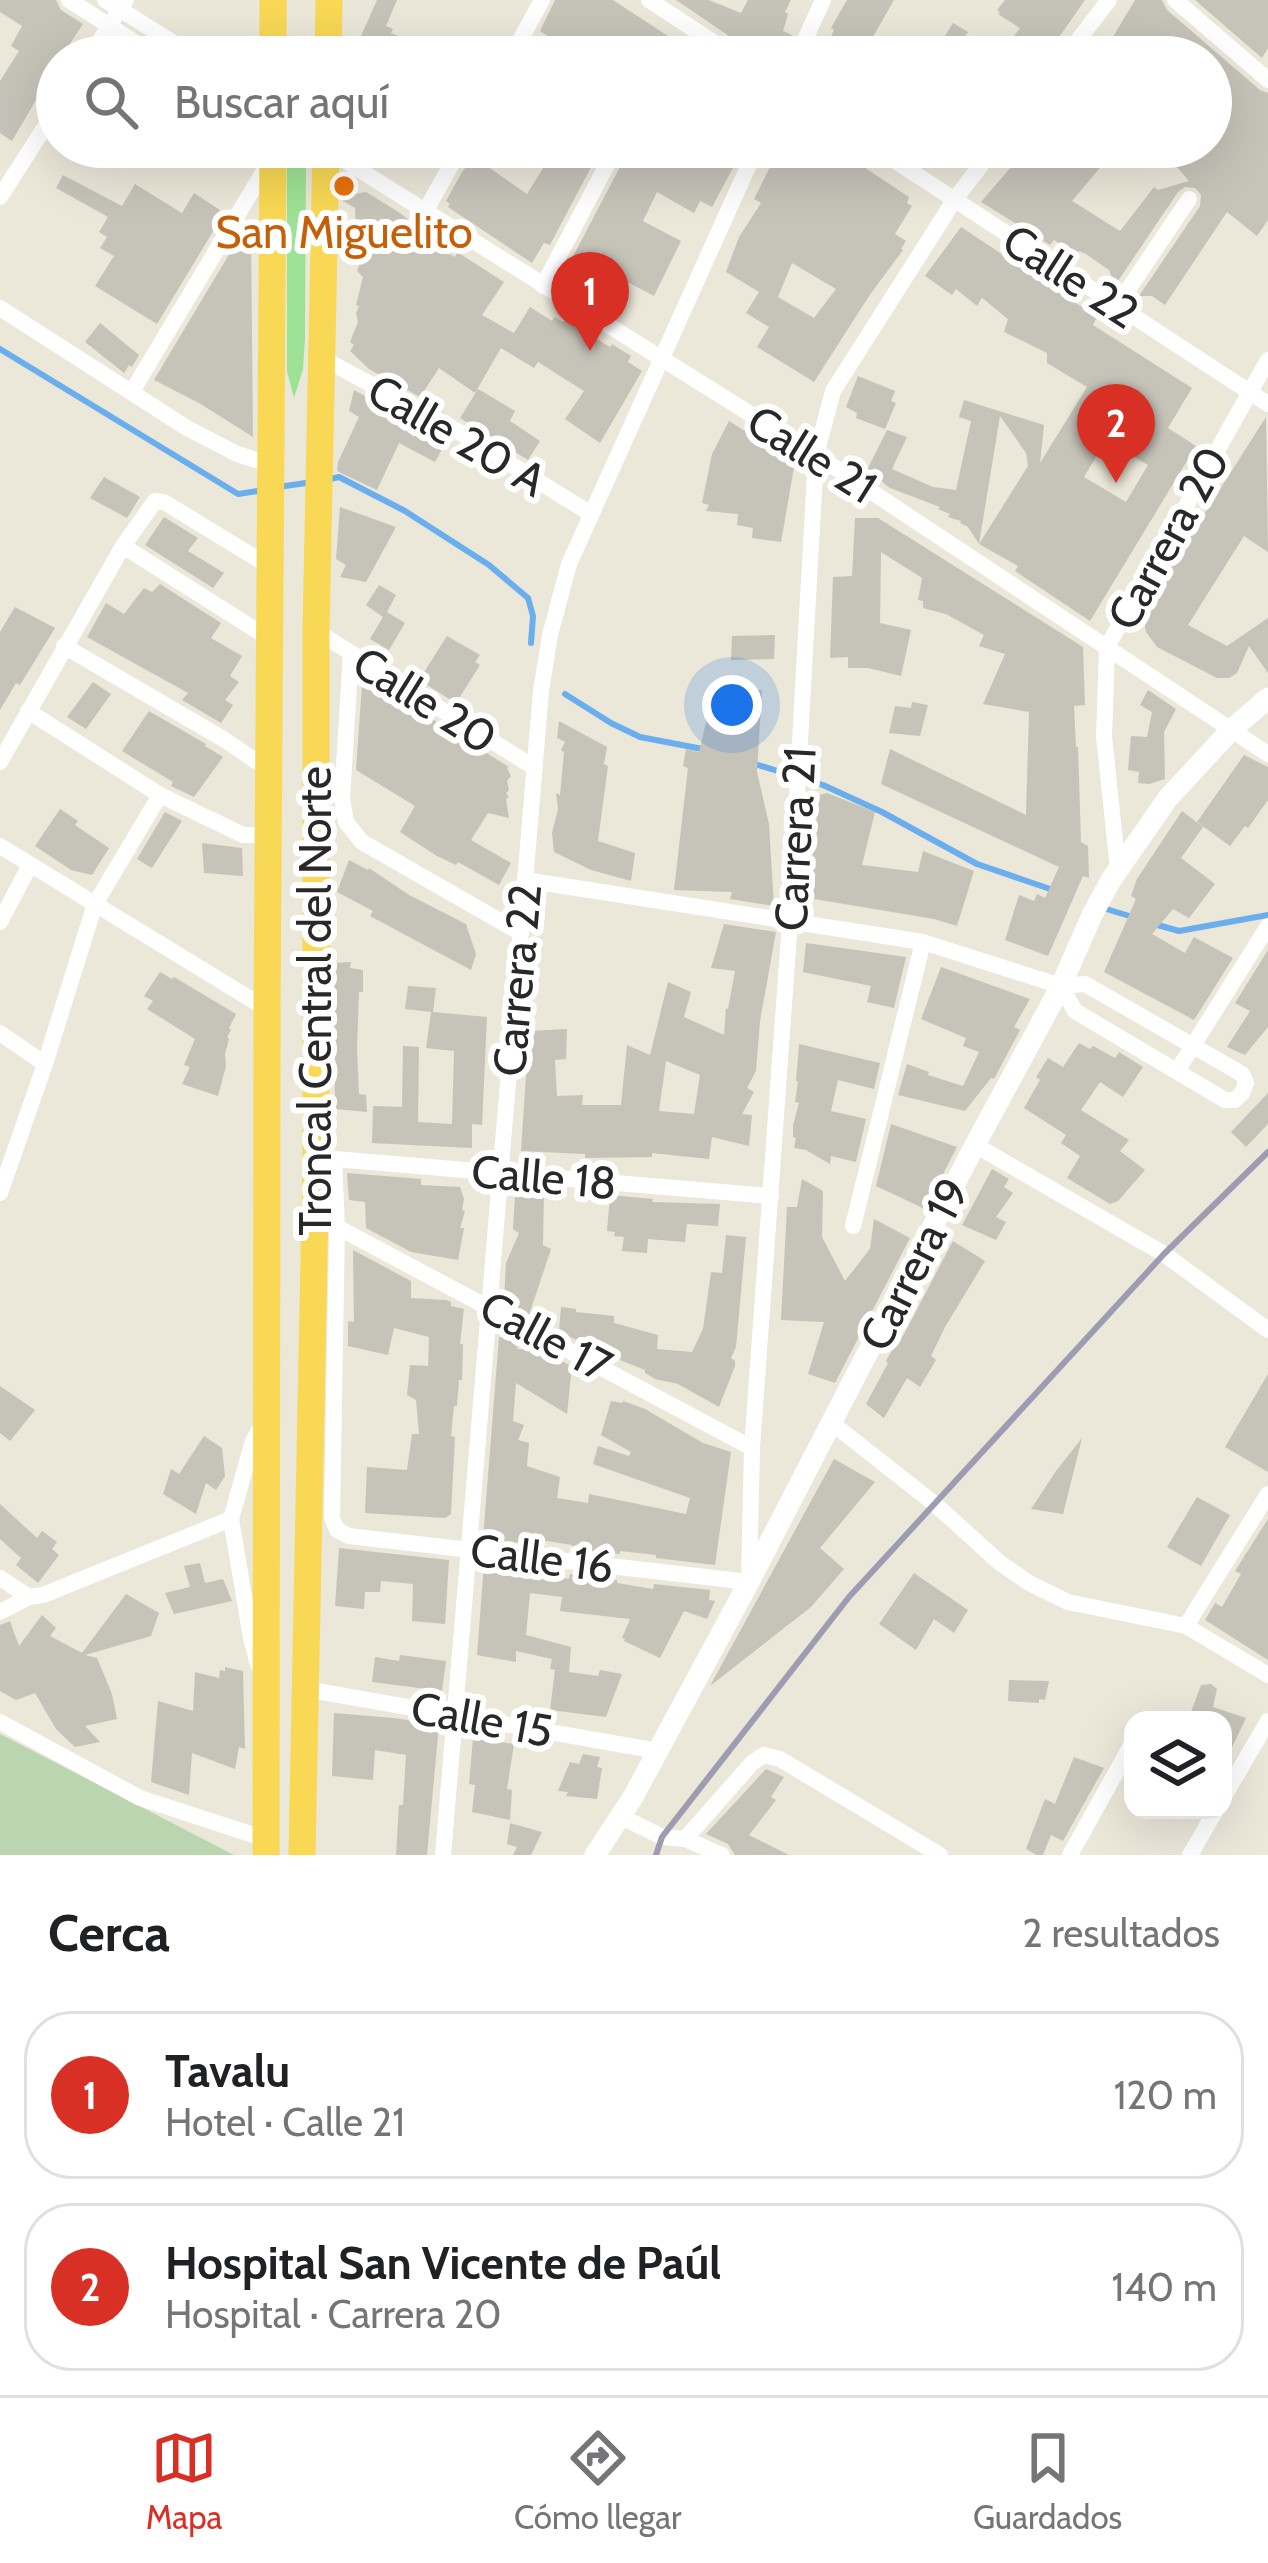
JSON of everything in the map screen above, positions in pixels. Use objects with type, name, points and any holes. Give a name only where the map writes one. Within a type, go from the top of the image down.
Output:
[{"type":"highway","points":[[273,0],[273,36]]},
{"type":"highway","points":[[328,0],[328,36]]},
{"type":"highway","name":"Troncal Central del Norte","points":[[266,1847],[273,168]]},
{"type":"highway","name":"Troncal Central del Norte","points":[[302,1855],[325,1158],[316,631],[327,168]]},
{"type":"street","points":[[69,0],[124,36]]},
{"type":"street","points":[[522,36],[542,0]]},
{"type":"street","points":[[649,0],[704,36]]},
{"type":"street","points":[[807,36],[823,0]]},
{"type":"street","points":[[1081,36],[1109,0]]},
{"type":"street","points":[[1175,0],[1217,36]]},
{"type":"street","points":[[103,36],[117,3],[165,36]]},
{"type":"street","points":[[1232,49],[1268,80]]},
{"type":"street","points":[[0,196],[36,140]]},
{"type":"street","points":[[133,390],[263,168]]},
{"type":"street","name":"Calle 21","points":[[352,168],[816,454],[1268,754]]},
{"type":"street","points":[[425,212],[449,168]]},
{"type":"street","points":[[543,286],[604,168]]},
{"type":"street","name":"Carrera 22","points":[[443,1855],[546,657],[569,564],[748,168]]},
{"type":"street","name":"Calle 22","points":[[907,168],[1268,404]]},
{"type":"street","name":"Carrera 21","points":[[749,1582],[752,1448],[790,921],[816,454],[833,391],[979,168]]},
{"type":"street","points":[[1117,306],[1189,199]]},
{"type":"street","points":[[0,308],[272,478]]},
{"type":"street","name":"Calle 20 A","points":[[322,358],[459,432],[590,514]]},
{"type":"street","name":"Carrera 20","points":[[1115,874],[1104,736],[1107,647],[1268,360]]},
{"type":"street","points":[[0,762],[6,738],[28,711],[123,546],[155,501],[164,502],[272,568]]},
{"type":"street","points":[[123,546],[270,639]]},
{"type":"street","name":"Calle 20","points":[[316,631],[535,768]]},
{"type":"street","points":[[64,646],[269,770]]},
{"type":"street","points":[[351,653],[342,798],[346,822],[362,842],[521,933]]},
{"type":"street","name":"Carrera 19","points":[[595,1855],[658,1751],[833,1424],[1115,874],[1168,798],[1268,698]]},
{"type":"street","points":[[28,711],[160,795],[243,835],[268,835]]},
{"type":"street","points":[[0,1193],[95,904],[160,795]]},
{"type":"street","points":[[0,846],[267,1009]]},
{"type":"street","points":[[0,922],[30,865]]},
{"type":"street","points":[[525,880],[923,942],[1061,986],[1085,984],[1242,1075],[1243,1093],[1226,1100],[1178,1072],[1075,1011],[1061,986]]},
{"type":"street","points":[[1178,1072],[1268,926]]},
{"type":"street","points":[[853,1226],[923,942]]},
{"type":"street","points":[[0,1034],[45,1064]]},
{"type":"street","points":[[975,1145],[1164,1254],[1268,1330]]},
{"type":"street","points":[[325,1158],[338,1227]]},
{"type":"street","name":"Calle 18","points":[[325,1158],[771,1196]]},
{"type":"street","name":"Calle 17","points":[[338,1227],[752,1448]]},
{"type":"street","name":"Calle 16","points":[[338,1227],[332,1518],[337,1530],[349,1536],[749,1582]]},
{"type":"street","points":[[266,1417],[253,1441],[231,1519],[251,1639],[266,1693]]},
{"type":"street","points":[[833,1424],[1029,1582],[1068,1602],[1186,1626],[1268,1675]]},
{"type":"street","points":[[1186,1626],[1268,1494]]},
{"type":"street","points":[[0,1612],[231,1519]]},
{"type":"street","points":[[0,1577],[28,1597]]},
{"type":"street","name":"Calle 15","points":[[305,1689],[658,1751]]},
{"type":"street","points":[[1232,1783],[1268,1721]]},
{"type":"street","points":[[0,1722],[140,1798],[266,1847]]},
{"type":"street","points":[[685,1839],[752,1762],[764,1755],[780,1759],[940,1855]]},
{"type":"street","points":[[1070,1855],[1124,1758]]},
{"type":"street","points":[[620,1816],[662,1837],[685,1839],[722,1855]]},
{"type":"street","points":[[1190,1855],[1211,1819]]},
{"type":"green space","points":[[287,168],[306,168],[305,338],[303,369],[294,398],[287,371]]},
{"type":"green space","points":[[0,1734],[234,1855],[0,1855]]},
{"type":"building","points":[[0,0],[56,0],[61,10],[83,24],[75,36],[36,36],[36,100],[12,141],[0,133],[0,81],[19,51],[11,46],[22,26],[0,12]]},
{"type":"building","points":[[377,0],[397,0],[386,26],[398,36],[361,36]]},
{"type":"building","points":[[555,0],[613,0],[668,36],[548,36],[540,31]]},
{"type":"building","points":[[676,0],[709,0],[741,13],[748,0],[791,0],[783,31],[792,36],[729,36]]},
{"type":"building","points":[[847,0],[894,0],[873,36],[831,36]]},
{"type":"building","points":[[1005,0],[1085,0],[1060,36],[1014,36],[1020,28],[997,10]]},
{"type":"building","points":[[1135,0],[1162,0],[1197,36],[1114,36]]},
{"type":"building","points":[[1195,0],[1268,0],[1268,48],[1262,58]]},
{"type":"building","points":[[953,23],[968,32],[966,36],[945,36]]},
{"type":"building","points":[[1232,66],[1268,93],[1268,220],[1257,236],[1227,212],[1165,305],[1152,296],[1139,296],[1200,206],[1201,195],[1195,188],[1178,192],[1114,283],[1109,270],[1086,254],[1076,254],[1054,240],[1050,245],[981,202],[1010,168],[1100,168],[1072,201],[1120,231],[1154,187],[1158,190],[1189,181],[1178,168],[1232,168]]},
{"type":"building","points":[[465,168],[490,168],[527,194],[543,168],[591,168],[550,245],[544,243],[532,263],[448,207],[446,201]]},
{"type":"building","points":[[619,168],[733,168],[712,207],[700,201],[694,213],[657,192],[643,221],[681,241],[654,296],[616,276],[614,282],[605,278],[593,298],[561,279]]},
{"type":"building","points":[[770,168],[866,168],[909,197],[907,203],[912,206],[895,234],[906,241],[903,250],[814,382],[757,347],[769,327],[746,313],[759,292],[726,272],[739,237],[761,203],[754,199]],"holes":[[[792,263],[836,289],[814,318],[778,297]]]},
{"type":"building","points":[[63,175],[122,206],[135,184],[182,213],[194,193],[220,210],[215,219],[220,220],[157,324],[95,286],[114,256],[100,248],[107,237],[99,232],[108,217],[56,188]]},
{"type":"building","points":[[366,192],[408,219],[405,222],[425,234],[423,238],[455,257],[457,252],[504,282],[482,315],[514,333],[530,307],[631,356],[628,362],[642,371],[600,443],[565,419],[584,391],[538,362],[534,368],[501,348],[475,393],[439,368],[420,397],[369,369],[350,351],[363,277],[357,271],[362,257],[361,245],[356,243],[355,208],[343,196]]},
{"type":"building","points":[[246,226],[251,228],[253,437],[154,380]]},
{"type":"building","points":[[961,227],[1097,317],[1093,325],[1192,388],[1168,428],[1196,446],[1090,621],[1015,571],[1018,566],[979,544],[961,521],[948,517],[940,507],[890,488],[867,470],[887,430],[907,437],[892,469],[933,487],[956,490],[971,421],[959,417],[964,400],[1044,425],[1040,463],[1087,387],[1047,363],[1047,353],[1004,332],[1008,319],[982,298],[977,306],[956,289],[952,295],[925,276]],"holes":[[[1000,416],[1026,453],[1028,466],[979,544]],[[1106,440],[1148,465],[1126,502],[1084,477]]]},
{"type":"building","points":[[100,323],[139,355],[124,373],[85,342]]},
{"type":"building","points":[[858,376],[895,391],[891,401],[896,403],[885,429],[856,418],[857,413],[846,407]]},
{"type":"building","points":[[478,389],[515,411],[510,421],[540,441],[528,460],[460,418]]},
{"type":"building","points":[[354,390],[447,440],[435,462],[399,443],[377,490],[337,471],[359,417],[349,411]]},
{"type":"building","points":[[1266,417],[1268,552],[1244,536],[1188,625],[1227,646],[1268,618],[1268,673],[1249,646],[1237,673],[1217,678],[1157,647],[1146,632],[1142,612]]},
{"type":"building","points":[[729,421],[795,462],[781,542],[752,538],[753,528],[737,525],[738,514],[706,511],[709,505],[702,503],[712,454]]},
{"type":"building","points":[[104,477],[140,497],[127,518],[90,498]]},
{"type":"building","points":[[340,507],[396,527],[366,582],[340,577],[346,565],[336,559]]},
{"type":"building","points":[[164,517],[198,538],[188,551],[224,573],[213,588],[145,545]]},
{"type":"building","points":[[855,518],[878,518],[1083,647],[1085,705],[1074,706],[1081,842],[1088,846],[1089,878],[1083,876],[1048,956],[1005,940],[1019,895],[1034,901],[1037,894],[1045,898],[1059,867],[881,784],[890,749],[1026,815],[1029,712],[983,704],[1005,654],[979,646],[984,635],[946,614],[923,608],[923,601],[918,600],[922,578],[881,552],[880,623],[911,630],[901,676],[848,668],[848,657],[830,658],[833,577],[852,576]]},
{"type":"building","points":[[160,584],[221,623],[211,638],[242,656],[230,676],[239,682],[225,700],[233,705],[221,723],[182,700],[188,693],[87,637],[106,603],[124,614],[144,588],[152,592]]},
{"type":"building","points":[[379,585],[396,595],[387,612],[405,623],[389,650],[370,639],[383,617],[366,605]]},
{"type":"building","points":[[15,607],[55,628],[0,710],[0,632]]},
{"type":"building","points":[[775,635],[774,659],[731,660],[732,636]]},
{"type":"building","points":[[447,636],[480,655],[475,662],[480,665],[456,703],[419,680]]},
{"type":"building","points":[[365,677],[509,767],[509,818],[488,813],[471,840],[511,863],[499,885],[437,856],[400,832],[415,806],[356,770]]},
{"type":"building","points":[[93,682],[111,694],[86,729],[67,717]]},
{"type":"building","points":[[762,690],[757,772],[769,824],[774,906],[730,899],[732,892],[674,890],[688,768],[683,766],[686,749],[699,752],[713,693]]},
{"type":"building","points":[[1148,690],[1176,709],[1164,732],[1165,779],[1149,784],[1138,783],[1139,772],[1128,770],[1131,736],[1147,737],[1152,712],[1140,705]]},
{"type":"building","points":[[912,702],[928,705],[920,736],[889,733],[895,706],[911,708]]},
{"type":"building","points":[[149,711],[223,757],[194,797],[122,751]]},
{"type":"building","points":[[559,721],[607,747],[598,841],[635,853],[631,881],[591,870],[554,852],[556,793],[560,795],[565,742],[557,738]]},
{"type":"building","points":[[1244,755],[1268,767],[1268,800],[1230,846],[1197,822]]},
{"type":"building","points":[[827,793],[875,812],[862,865],[918,872],[923,851],[974,871],[957,926],[808,898],[819,795]]},
{"type":"building","points":[[60,809],[109,848],[92,875],[71,870],[35,846]]},
{"type":"building","points":[[1182,811],[1203,827],[1181,858],[1215,884],[1189,918],[1173,909],[1152,934],[1185,953],[1194,937],[1233,958],[1194,1020],[1104,972],[1136,899],[1131,896],[1137,879]]},
{"type":"building","points":[[165,812],[182,821],[152,868],[137,859]]},
{"type":"building","points":[[202,843],[242,848],[243,876],[204,873]]},
{"type":"building","points":[[349,860],[466,924],[476,954],[471,970],[370,916],[373,911],[337,892]]},
{"type":"building","points":[[724,924],[776,932],[756,1071],[747,1088],[754,1092],[742,1114],[752,1115],[749,1146],[712,1137],[709,1159],[652,1153],[652,1157],[585,1158],[585,1154],[521,1151],[529,1031],[567,1029],[566,1059],[555,1060],[557,1096],[583,1095],[582,1105],[621,1105],[627,1045],[650,1055],[668,982],[691,992],[684,1017],[724,1035],[735,971],[711,968]],"holes":[[[666,1061],[700,1075],[694,1114],[659,1111]]]},
{"type":"building","points":[[806,943],[906,957],[894,1008],[867,1002],[871,986],[803,972]]},
{"type":"building","points":[[1268,950],[1268,1027],[1245,1055],[1227,1047],[1250,1011],[1235,1003]]},
{"type":"building","points":[[351,962],[350,968],[363,970],[357,1048],[359,1094],[366,1095],[367,1112],[335,1109],[334,963]]},
{"type":"building","points":[[941,967],[1030,999],[1014,1027],[1020,1030],[994,1079],[965,1111],[898,1095],[907,1064],[963,1086],[979,1052],[963,1046],[966,1038],[921,1019]]},
{"type":"building","points":[[160,972],[236,1014],[227,1037],[218,1096],[182,1084],[195,1039],[147,1009],[153,1001],[144,996]]},
{"type":"building","points":[[408,986],[436,988],[433,1012],[487,1017],[482,1125],[472,1124],[472,1148],[372,1143],[373,1106],[402,1107],[403,1046],[419,1047],[418,1122],[452,1124],[454,1051],[426,1048],[431,1012],[405,1009]]},
{"type":"building","points":[[1079,1043],[1115,1058],[1119,1052],[1143,1067],[1123,1097],[1100,1082],[1081,1110],[1129,1140],[1120,1151],[1145,1170],[1110,1204],[1067,1178],[1080,1156],[1061,1143],[1066,1135],[1024,1108],[1048,1058],[1063,1067]]},
{"type":"building","points":[[799,1044],[880,1063],[874,1089],[838,1080],[831,1111],[866,1119],[856,1162],[831,1156],[830,1164],[794,1148]]},
{"type":"building","points":[[1268,1093],[1268,1124],[1246,1147],[1231,1132]]},
{"type":"building","points":[[891,1124],[957,1147],[925,1209],[876,1186]]},
{"type":"building","points":[[992,1169],[1009,1179],[1004,1187],[1013,1193],[996,1217],[1006,1222],[996,1240],[962,1225]]},
{"type":"building","points":[[347,1173],[460,1187],[465,1211],[458,1260],[411,1252],[366,1228],[365,1202],[349,1200]]},
{"type":"building","points":[[802,1179],[823,1191],[822,1237],[845,1281],[870,1249],[874,1219],[910,1238],[835,1383],[808,1374],[824,1322],[781,1320],[787,1207],[797,1207]]},
{"type":"building","points":[[526,1189],[544,1190],[543,1245],[551,1249],[529,1315],[504,1301],[506,1263],[519,1233],[513,1229],[515,1195],[526,1195]]},
{"type":"building","points":[[610,1195],[720,1204],[718,1226],[687,1224],[685,1242],[648,1239],[647,1253],[622,1251],[624,1237],[607,1231]]},
{"type":"building","points":[[726,1235],[746,1237],[736,1347],[731,1358],[735,1366],[719,1407],[559,1331],[561,1307],[576,1309],[614,1316],[614,1323],[658,1335],[657,1349],[692,1352],[703,1329],[711,1272],[722,1273]]},
{"type":"building","points":[[953,1241],[985,1261],[945,1327],[931,1356],[936,1360],[920,1387],[907,1378],[884,1418],[866,1404]]},
{"type":"building","points":[[353,1250],[411,1281],[411,1298],[446,1300],[464,1309],[462,1380],[451,1436],[455,1437],[451,1514],[445,1518],[365,1513],[367,1467],[407,1470],[412,1434],[419,1434],[416,1400],[407,1395],[410,1365],[428,1366],[429,1337],[394,1328],[388,1355],[348,1346],[348,1321],[354,1322]]},
{"type":"building","points":[[499,1337],[520,1340],[517,1349],[541,1350],[592,1377],[571,1375],[567,1414],[516,1383],[513,1421],[524,1425],[518,1440],[529,1443],[527,1466],[560,1477],[557,1498],[588,1503],[589,1494],[686,1514],[690,1498],[593,1464],[598,1446],[629,1456],[631,1452],[601,1435],[611,1401],[645,1409],[703,1443],[731,1452],[715,1565],[572,1549],[572,1545],[521,1537],[519,1543],[483,1539]]},
{"type":"building","points":[[1268,1374],[1268,1472],[1225,1447]]},
{"type":"building","points":[[0,1386],[35,1410],[10,1441],[0,1433]]},
{"type":"building","points":[[204,1436],[222,1448],[225,1476],[216,1490],[206,1483],[196,1514],[163,1494],[171,1469],[179,1474]]},
{"type":"building","points":[[1082,1438],[1063,1514],[1031,1509],[1056,1471]]},
{"type":"building","points":[[834,1459],[875,1482],[820,1548],[844,1569],[811,1607],[710,1686]]},
{"type":"building","points":[[1197,1497],[1230,1515],[1201,1566],[1167,1547]]},
{"type":"building","points":[[0,1504],[37,1538],[42,1531],[57,1542],[52,1549],[59,1555],[38,1583],[16,1565],[21,1558],[0,1539]]},
{"type":"building","points":[[1268,1519],[1268,1660],[1205,1620],[1215,1603],[1222,1607],[1241,1574],[1235,1571]]},
{"type":"building","points":[[339,1548],[449,1560],[445,1624],[412,1621],[413,1584],[381,1581],[380,1592],[365,1592],[364,1609],[335,1606]]},
{"type":"building","points":[[200,1563],[205,1583],[223,1579],[232,1601],[174,1614],[165,1593],[190,1587],[184,1566]]},
{"type":"building","points":[[484,1564],[569,1579],[570,1574],[617,1580],[653,1589],[654,1584],[710,1590],[709,1600],[715,1601],[707,1619],[684,1611],[660,1658],[624,1641],[630,1619],[560,1611],[562,1597],[530,1593],[526,1635],[571,1647],[569,1672],[622,1674],[606,1717],[550,1710],[555,1670],[567,1672],[550,1669],[552,1659],[516,1651],[516,1662],[477,1655]]},
{"type":"building","points":[[914,1573],[968,1610],[954,1633],[934,1619],[916,1650],[879,1624]]},
{"type":"building","points":[[126,1594],[159,1613],[151,1636],[85,1655],[97,1658],[117,1719],[85,1726],[100,1742],[75,1747],[56,1729],[35,1693],[16,1700],[0,1691],[0,1625],[10,1621],[19,1646],[42,1615],[56,1628],[50,1636],[82,1653]]},
{"type":"building","points":[[400,1655],[446,1661],[442,1691],[372,1682],[375,1657],[399,1661]]},
{"type":"building","points":[[225,1667],[243,1671],[245,1749],[239,1747],[235,1769],[192,1753],[189,1795],[151,1782],[158,1701],[193,1711],[195,1672],[219,1678]]},
{"type":"building","points":[[1009,1680],[1049,1681],[1045,1700],[1008,1701]]},
{"type":"building","points":[[1201,1685],[1217,1689],[1213,1707],[1225,1711],[1191,1711]]},
{"type":"building","points":[[334,1713],[439,1725],[427,1855],[396,1855],[406,1755],[375,1750],[373,1780],[332,1776]]},
{"type":"building","points":[[1232,1713],[1246,1718],[1232,1747]]},
{"type":"building","points":[[473,1738],[514,1744],[507,1789],[512,1790],[510,1820],[472,1812]]},
{"type":"building","points":[[583,1754],[600,1757],[597,1799],[558,1791],[570,1762],[579,1764]]},
{"type":"building","points":[[1074,1757],[1104,1768],[1063,1841],[1051,1835],[1043,1855],[1037,1855],[1026,1849],[1045,1799],[1055,1804]]},
{"type":"building","points":[[766,1769],[784,1777],[771,1797],[776,1800],[749,1835],[789,1855],[735,1855],[728,1844],[706,1834]]},
{"type":"building","points":[[510,1823],[542,1832],[531,1855],[513,1855],[517,1847],[507,1844]]},
{"type":"waterway","points":[[0,349],[238,494],[265,490]]},
{"type":"waterway","points":[[326,480],[339,477],[405,511],[489,565],[528,598],[533,616],[531,643]]},
{"type":"waterway","points":[[278,487],[313,482]]},
{"type":"waterway","points":[[565,694],[640,737],[708,750]]},
{"type":"waterway","points":[[755,764],[823,785],[977,864],[1056,891]]},
{"type":"waterway","points":[[1103,908],[1136,918]]},
{"type":"waterway","points":[[1154,924],[1179,931],[1268,915]]},
{"type":"railway","points":[[656,1855],[662,1837],[849,1597],[1164,1254],[1268,1152]]},
{"type":"place","name":"San Miguelito","points":[[344,186]]},
{"type":"place","name":"Tavalu","points":[[590,351]]},
{"type":"place","name":"Hospital San Vicente de Paúl","points":[[1116,483]]}]
